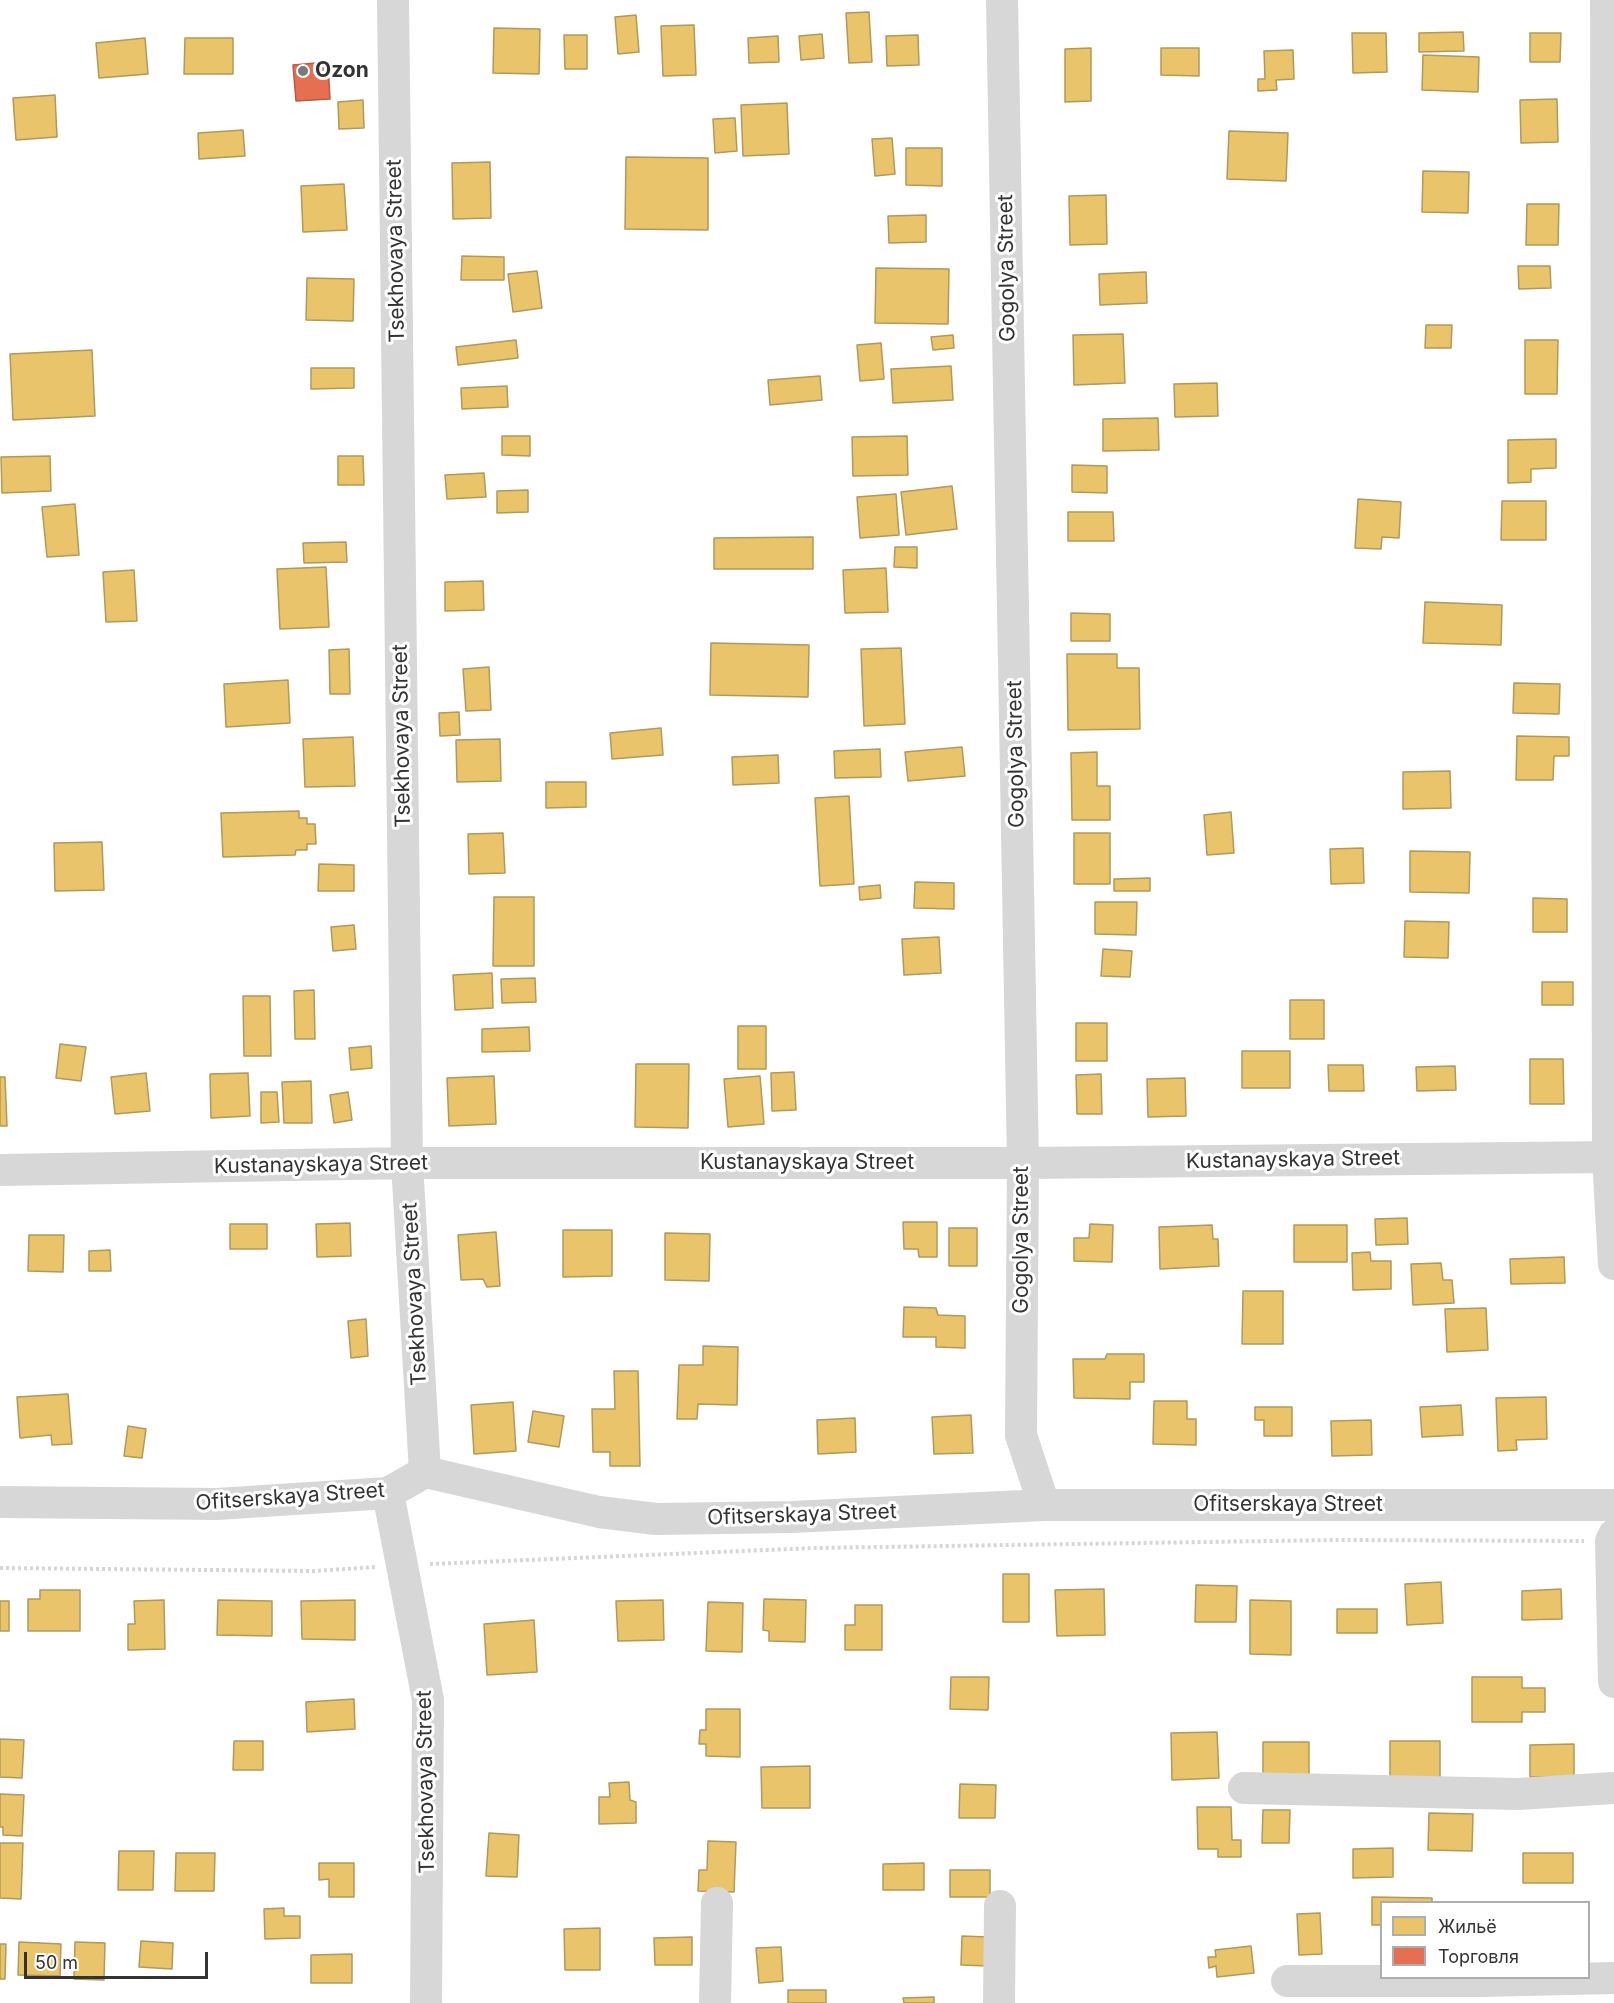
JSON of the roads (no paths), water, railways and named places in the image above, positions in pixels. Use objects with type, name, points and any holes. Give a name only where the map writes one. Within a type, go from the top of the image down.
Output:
[{"type":"street","name":"Tsekhovaya Street","points":[[393,0],[407,1164],[425,1472]]},
{"type":"street","name":"Gogolya Street","points":[[1002,0],[1023,1163],[1021,1435],[1044,1505]]},
{"type":"street","points":[[1606,0],[1611,1157],[1614,1264]]},
{"type":"street","name":"Kustanayskaya Street","points":[[0,1170],[407,1164],[1023,1163],[1611,1157]]},
{"type":"street","name":"Ofitserskaya Street","points":[[0,1502],[217,1504],[388,1493],[425,1472],[599,1512],[656,1519],[792,1517],[1044,1505],[1614,1506]]},
{"type":"street","name":"Tsekhovaya Street","points":[[388,1493],[428,1700],[426,2003]]},
{"type":"street","points":[[1613,1538],[1614,1682]]},
{"type":"street","points":[[1244,1788],[1518,1794],[1614,1788]]},
{"type":"street","points":[[715,2003],[717,1903]]},
{"type":"street","points":[[999,2003],[1000,1906]]},
{"type":"street","points":[[1590,1979],[1614,1978]]},
{"type":"street","points":[[1287,1981],[1570,1979]]},
{"type":"place","name":"Ozon","points":[[303,71]]}]
